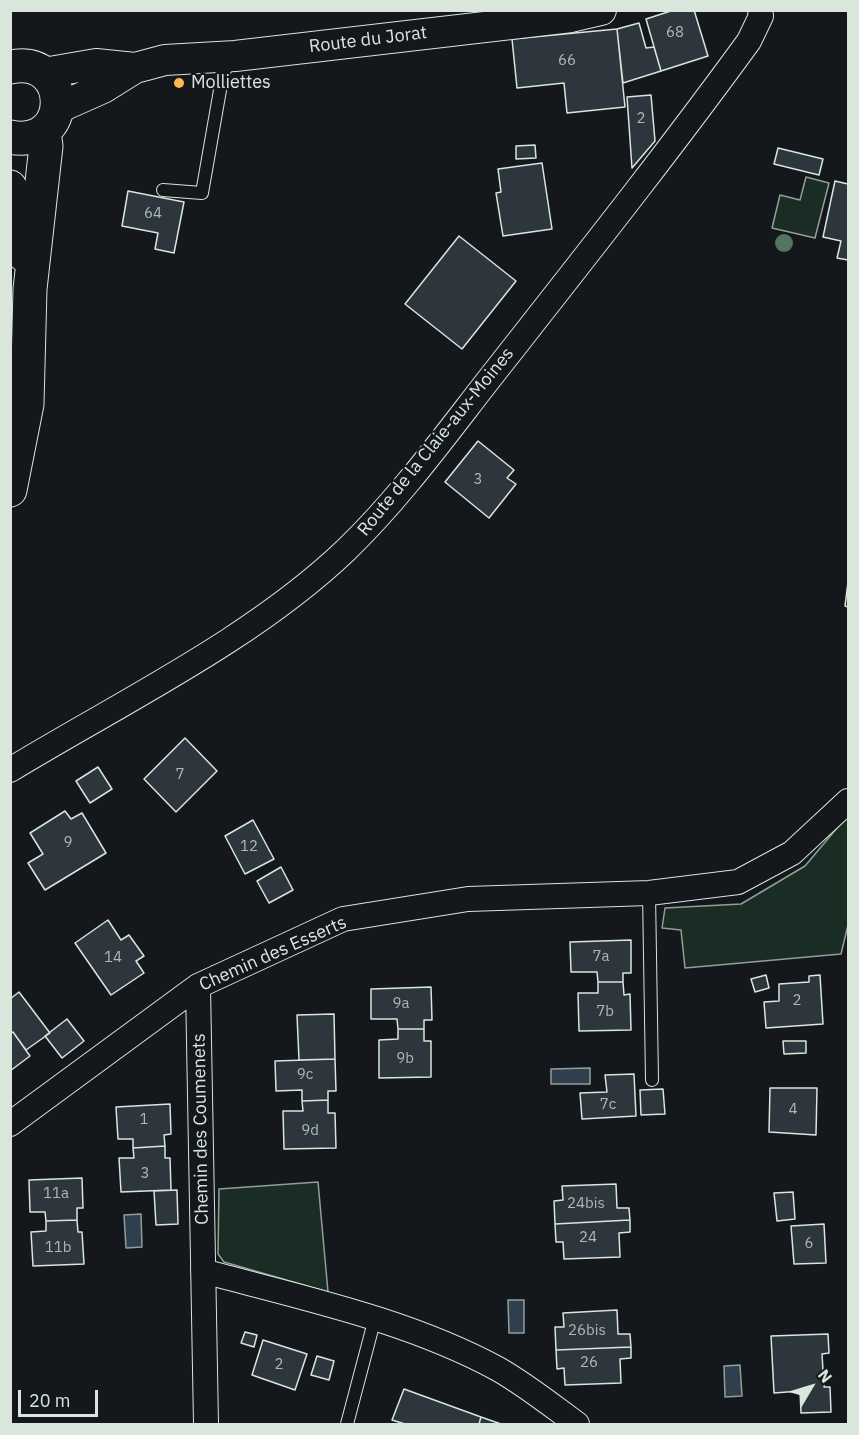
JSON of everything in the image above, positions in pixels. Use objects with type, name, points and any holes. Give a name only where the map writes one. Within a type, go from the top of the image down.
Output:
[{"type":"main road","points":[[10,489],[27,404],[30,289],[46,146],[56,88],[21,64]]},
{"type":"main road","points":[[10,138],[33,138],[51,120]]},
{"type":"main road","points":[[10,187],[30,289]]},
{"type":"street","name":"Route du Jorat","points":[[51,120],[135,68],[165,60],[235,56],[571,17],[601,10]]},
{"type":"street","name":"Route de la Claie-aux-Moines","points":[[10,770],[209,652],[278,605],[345,551],[395,497],[590,251],[749,41],[761,16],[760,10]]},
{"type":"street","name":"Route du Jorat","points":[[21,64],[96,64],[135,68]]},
{"type":"street","name":"Chemin des Esserts","points":[[10,1124],[198,986],[343,919],[468,899],[649,892],[738,882],[792,853],[849,801]]},
{"type":"street","name":"Chemin des Coumenets","points":[[198,986],[206,1425]]},
{"type":"street","points":[[204,1271],[375,1318],[460,1351],[498,1369],[536,1393],[577,1425]]},
{"type":"lane","points":[[163,190],[202,193],[223,74],[235,56]]},
{"type":"lane","points":[[649,892],[652,1080]]},
{"type":"lane","points":[[347,1425],[375,1318]]},
{"type":"green space","points":[[806,177],[829,183],[815,238],[772,228],[780,195],[800,200]]},
{"type":"green space","points":[[848,815],[848,925],[841,954],[685,968],[681,930],[662,928],[665,908],[741,904],[805,866]]},
{"type":"green space","points":[[318,1182],[328,1292],[224,1262],[218,1254],[219,1189]]},
{"type":"water","points":[[590,1068],[590,1084],[551,1084],[551,1069]]},
{"type":"water","points":[[141,1214],[142,1247],[126,1248],[124,1215]]},
{"type":"water","points":[[508,1300],[524,1300],[524,1333],[509,1333]]},
{"type":"water","points":[[740,1365],[742,1396],[725,1397],[724,1366]]},
{"type":"building","points":[[674,10],[694,10],[708,56],[661,71],[646,19]]},
{"type":"building","points":[[639,23],[646,48],[654,47],[661,71],[623,83],[617,29]]},
{"type":"building","points":[[617,29],[625,107],[567,113],[564,83],[517,88],[512,39]]},
{"type":"building","points":[[651,95],[655,141],[632,168],[627,97]]},
{"type":"building","points":[[535,145],[536,158],[516,159],[516,146]]},
{"type":"building","points":[[778,148],[823,159],[819,175],[774,164]]},
{"type":"building","points":[[542,163],[552,229],[503,236],[496,193],[501,192],[498,169]]},
{"type":"building","points":[[835,181],[848,184],[848,260],[837,258],[841,241],[823,237]]},
{"type":"building","points":[[128,191],[184,202],[174,253],[155,249],[158,233],[122,226]]},
{"type":"building","points":[[459,236],[516,281],[462,349],[405,304]]},
{"type":"building","points":[[478,441],[514,470],[507,478],[516,484],[489,518],[445,482]]},
{"type":"building","points":[[848,582],[848,607],[845,606]]},
{"type":"building","points":[[185,738],[217,771],[176,812],[144,779]]},
{"type":"building","points":[[98,767],[112,789],[90,803],[76,781]]},
{"type":"building","points":[[65,811],[71,819],[82,813],[106,853],[45,890],[28,863],[43,854],[30,833]]},
{"type":"building","points":[[253,820],[274,859],[245,874],[225,836]]},
{"type":"building","points":[[281,867],[293,890],[269,903],[257,881]]},
{"type":"building","points":[[108,920],[121,940],[129,935],[144,956],[136,961],[144,973],[111,995],[75,943]]},
{"type":"building","points":[[631,940],[631,973],[623,973],[623,982],[598,982],[597,972],[571,972],[570,942]]},
{"type":"building","points":[[766,975],[769,988],[755,992],[751,979]]},
{"type":"building","points":[[820,975],[823,1024],[766,1028],[764,1002],[779,1001],[779,984],[809,982],[809,976]]},
{"type":"building","points":[[598,982],[623,982],[624,995],[630,994],[631,1030],[579,1031],[578,993],[598,993]]},
{"type":"building","points":[[431,987],[432,1020],[424,1020],[424,1029],[398,1029],[397,1019],[371,1019],[371,989]]},
{"type":"building","points":[[19,992],[50,1033],[26,1050],[13,1032],[10,1033],[10,999]]},
{"type":"building","points":[[334,1014],[335,1059],[299,1060],[297,1015]]},
{"type":"building","points":[[67,1019],[84,1041],[62,1058],[45,1036]]},
{"type":"building","points":[[398,1029],[424,1029],[424,1041],[431,1041],[431,1077],[379,1078],[379,1040],[398,1039]]},
{"type":"building","points":[[13,1032],[30,1056],[10,1071],[10,1033]]},
{"type":"building","points":[[783,1041],[806,1041],[806,1053],[784,1054]]},
{"type":"building","points":[[335,1059],[336,1091],[328,1091],[328,1100],[302,1101],[302,1090],[276,1091],[275,1061]]},
{"type":"building","points":[[634,1074],[636,1116],[582,1119],[580,1093],[607,1092],[605,1075]]},
{"type":"building","points":[[770,1088],[817,1088],[816,1135],[769,1132]]},
{"type":"building","points":[[663,1089],[665,1114],[641,1115],[640,1090]]},
{"type":"building","points":[[328,1100],[328,1113],[335,1113],[336,1148],[284,1149],[283,1111],[303,1111],[302,1101]]},
{"type":"building","points":[[170,1104],[171,1134],[164,1135],[165,1146],[133,1148],[133,1139],[118,1139],[116,1107]]},
{"type":"building","points":[[165,1146],[165,1158],[170,1158],[171,1190],[121,1192],[119,1158],[134,1158],[133,1148]]},
{"type":"building","points":[[82,1178],[83,1208],[77,1208],[77,1220],[46,1221],[45,1212],[30,1212],[29,1180]]},
{"type":"building","points":[[616,1184],[617,1208],[629,1208],[630,1220],[555,1224],[554,1201],[563,1200],[562,1186]]},
{"type":"building","points":[[177,1190],[178,1224],[156,1225],[154,1191]]},
{"type":"building","points":[[793,1192],[795,1219],[777,1221],[774,1193]]},
{"type":"building","points":[[77,1220],[78,1232],[82,1232],[84,1264],[33,1266],[31,1232],[46,1231],[46,1221]]},
{"type":"building","points":[[630,1220],[630,1232],[619,1233],[620,1257],[564,1259],[563,1242],[556,1242],[555,1224]]},
{"type":"building","points":[[824,1224],[826,1263],[794,1264],[791,1226]]},
{"type":"building","points":[[617,1310],[618,1334],[630,1334],[631,1347],[556,1350],[555,1327],[564,1327],[563,1313]]},
{"type":"building","points":[[245,1332],[257,1335],[254,1347],[241,1343]]},
{"type":"building","points":[[828,1334],[829,1353],[822,1354],[824,1387],[830,1387],[831,1412],[801,1413],[800,1391],[774,1393],[771,1336]]},
{"type":"building","points":[[263,1340],[307,1354],[295,1390],[252,1375]]},
{"type":"building","points":[[631,1347],[631,1358],[620,1359],[621,1383],[565,1385],[564,1368],[557,1369],[556,1350]]},
{"type":"building","points":[[317,1356],[334,1361],[329,1380],[311,1375]]},
{"type":"building","points":[[404,1389],[481,1417],[479,1424],[405,1424],[392,1420]]},
{"type":"building","points":[[481,1417],[501,1424],[479,1424]]},
{"type":"place","name":"Molliettes","points":[[179,83]]}]
